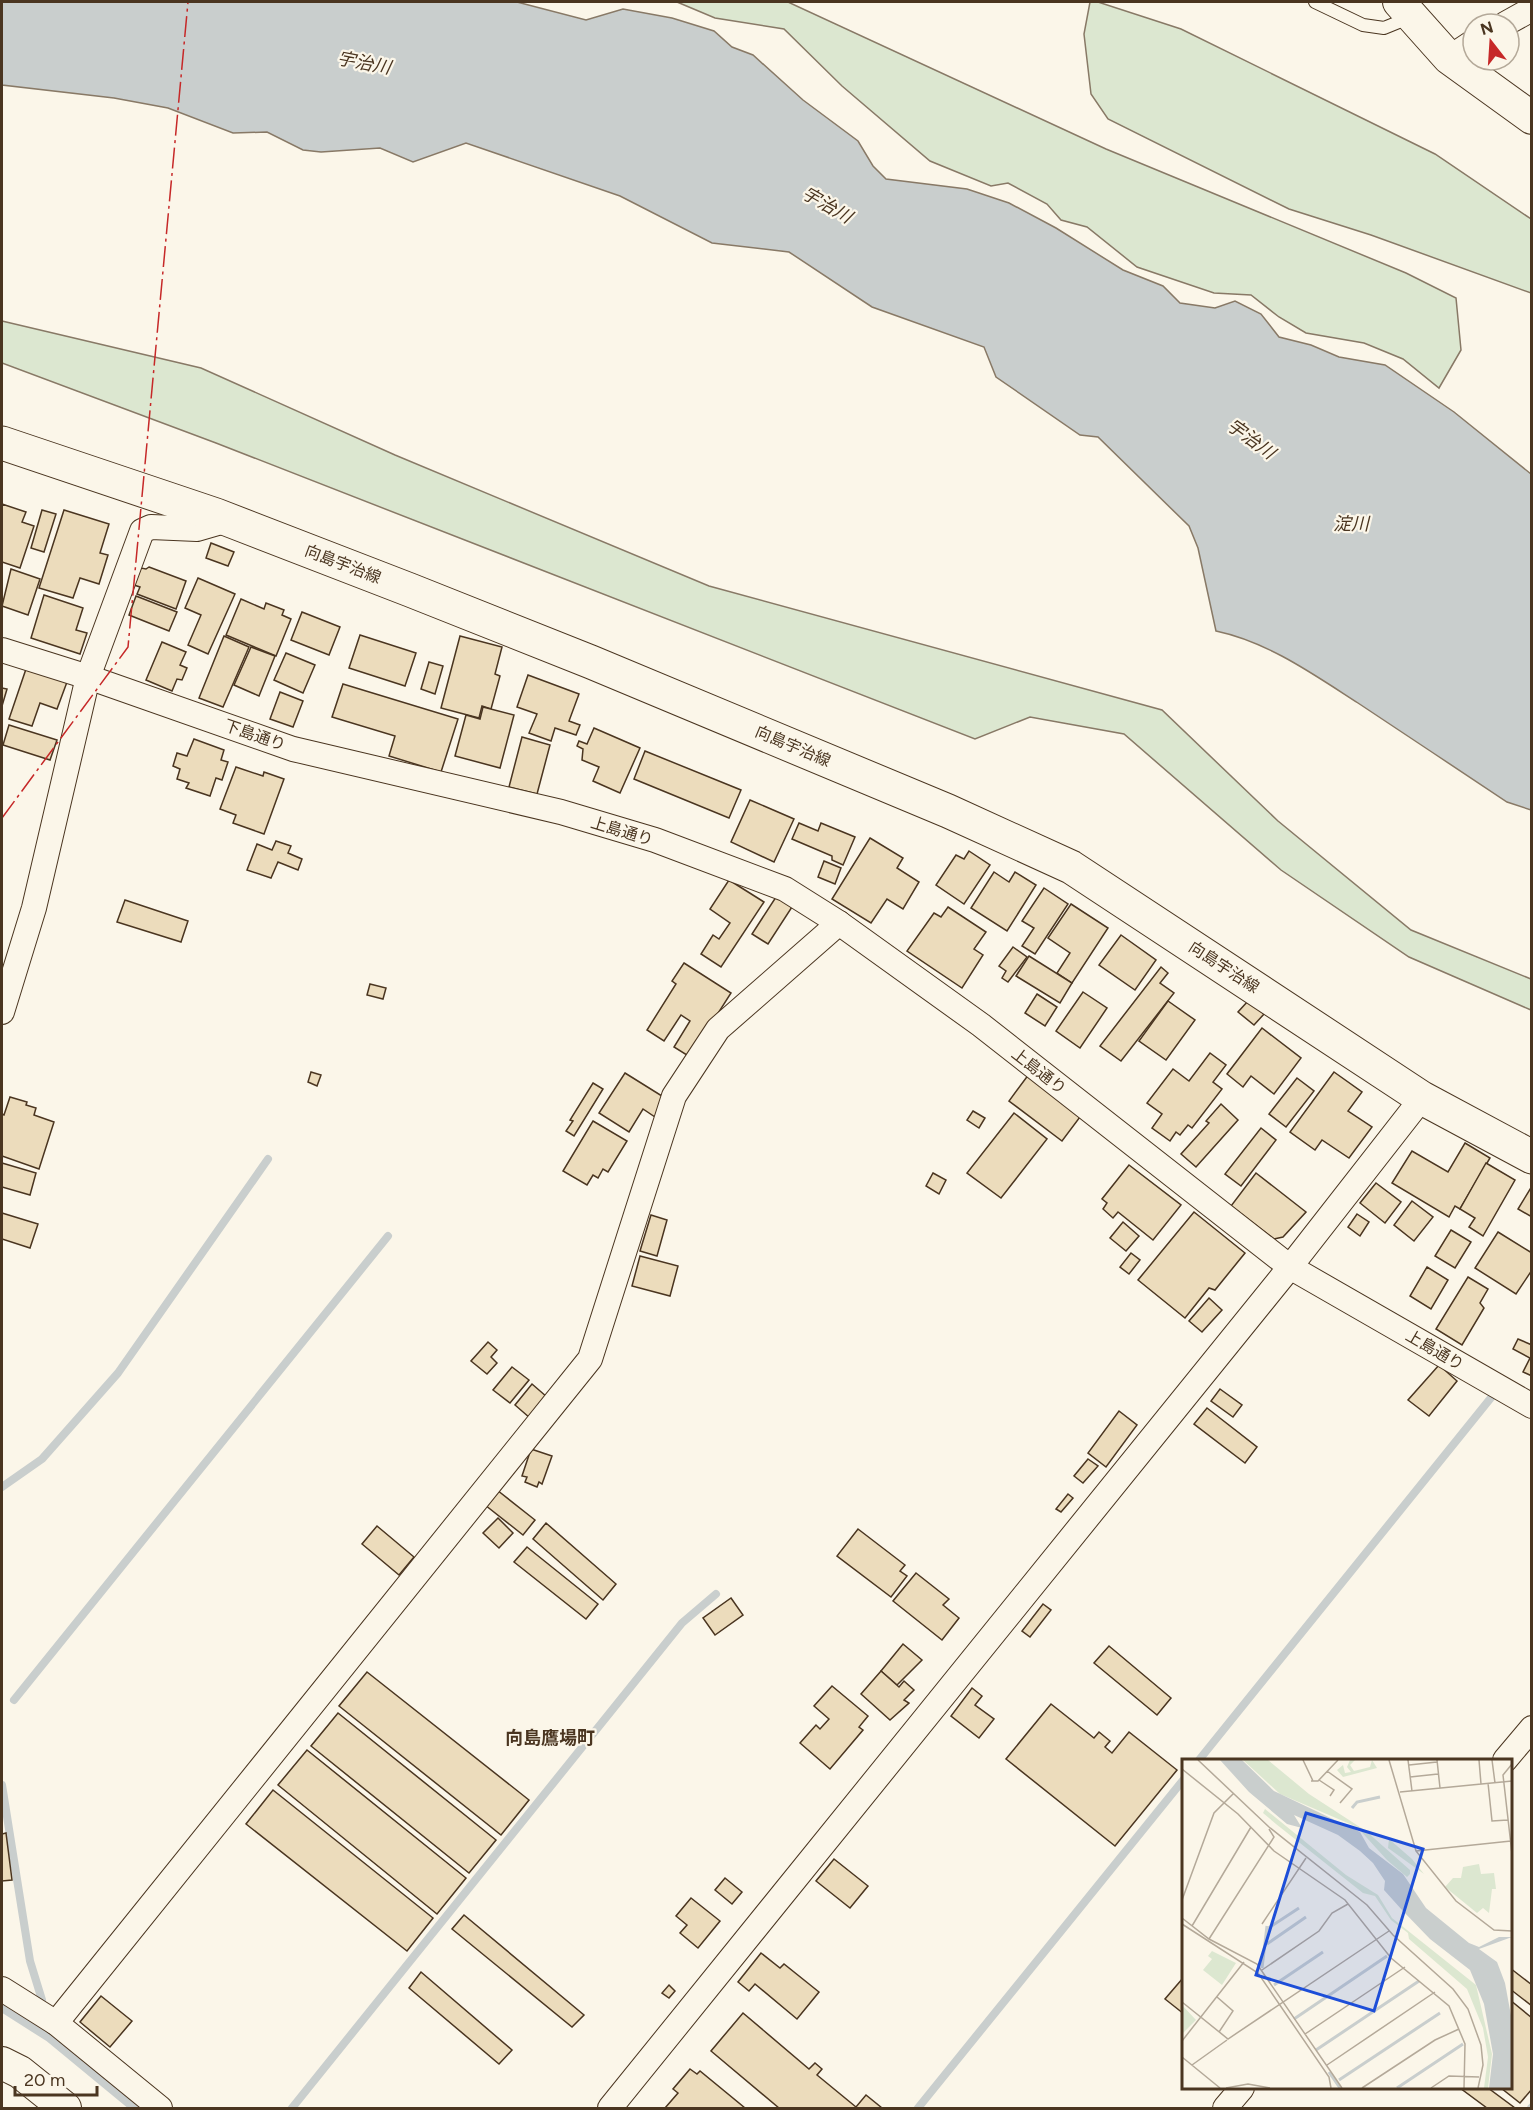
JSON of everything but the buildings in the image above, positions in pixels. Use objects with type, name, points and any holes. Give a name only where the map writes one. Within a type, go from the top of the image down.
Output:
[{"type":"main road","name":"向島宇治線","points":[[2,443],[228,520],[591,662],[948,811],[1071,867],[1422,1098],[1532,1157]]},
{"type":"street","points":[[1405,6],[1461,50]]},
{"type":"street","points":[[1484,72],[1532,118]]},
{"type":"street","points":[[2,1012],[34,908],[88,677],[142,531],[151,527],[197,529],[228,520]]},
{"type":"street","name":"下島通り","points":[[2,650],[88,677],[293,749],[515,801]]},
{"type":"street","name":"上島通り","points":[[515,801],[655,840],[785,889],[839,923],[981,1025],[1290,1267],[1532,1406]]},
{"type":"street","points":[[56,2023],[590,1359],[674,1096],[718,1029],[839,923]]},
{"type":"street","points":[[610,2109],[1290,1267],[1422,1098]]},
{"type":"street","points":[[1507,1759],[1532,1728]]},
{"type":"street","points":[[2,1989],[56,2023],[160,2109]]},
{"type":"street","points":[[2,2063],[20,2072],[65,2109]]},
{"type":"street","points":[[1225,2109],[1241,2089]]},
{"type":"lane","points":[[1319,3],[1363,25],[1384,28],[1405,6]]},
{"type":"green space","points":[[677,2],[788,2],[1106,149],[1406,273],[1456,298],[1461,350],[1439,388],[1403,359],[1364,343],[1306,333],[1279,317],[1251,295],[1214,293],[1137,267],[1087,227],[1061,220],[1047,204],[1008,183],[991,186],[930,161],[842,86],[784,29],[715,18]]},
{"type":"green space","points":[[1090,2],[1098,2],[1181,29],[1435,154],[1531,219],[1531,293],[1371,235],[1289,209],[1108,119],[1091,94],[1084,34]]},
{"type":"green space","points":[[2,321],[201,368],[395,455],[709,586],[1162,710],[1278,821],[1411,930],[1531,979],[1531,1010],[1409,957],[1281,870],[1124,734],[1030,717],[975,739],[216,443],[2,363]]},
{"type":"water","name":"淀川","points":[[2,2],[517,2],[586,20],[623,9],[672,18],[714,31],[732,47],[753,55],[803,100],[858,141],[873,166],[886,179],[967,189],[1009,203],[1056,228],[1123,270],[1163,286],[1180,303],[1215,308],[1235,301],[1261,314],[1279,337],[1311,345],[1339,357],[1385,365],[1454,412],[1531,474],[1531,810],[1507,802],[1290,660],[1254,643],[1216,631],[1198,548],[1189,526],[1098,437],[1080,435],[996,377],[984,347],[872,307],[789,252],[712,243],[620,196],[466,143],[413,162],[380,148],[321,152],[303,150],[267,132],[233,133],[168,108],[114,98],[2,85]]},
{"type":"waterway","points":[[2,1487],[42,1459],[118,1373],[268,1159]]},
{"type":"waterway","points":[[14,1700],[388,1236]]},
{"type":"waterway","points":[[1200,1759],[1494,1394]]},
{"type":"waterway","points":[[292,2108],[682,1623],[716,1594]]},
{"type":"waterway","points":[[918,2108],[1182,1781]]},
{"type":"waterway","points":[[2,1785],[30,1961],[42,2000]]},
{"type":"waterway","points":[[2,2008],[49,2038],[134,2108]]},
{"type":"power","points":[[2,818],[128,647],[188,2]]},
{"type":"district","name":"向島鷹場町","points":[[550,1738]]},
{"type":"water label","name":"宇治川","points":[[364,63]]},
{"type":"water label","name":"宇治川","points":[[827,205]]},
{"type":"water label","name":"宇治川","points":[[1251,439]]}]
